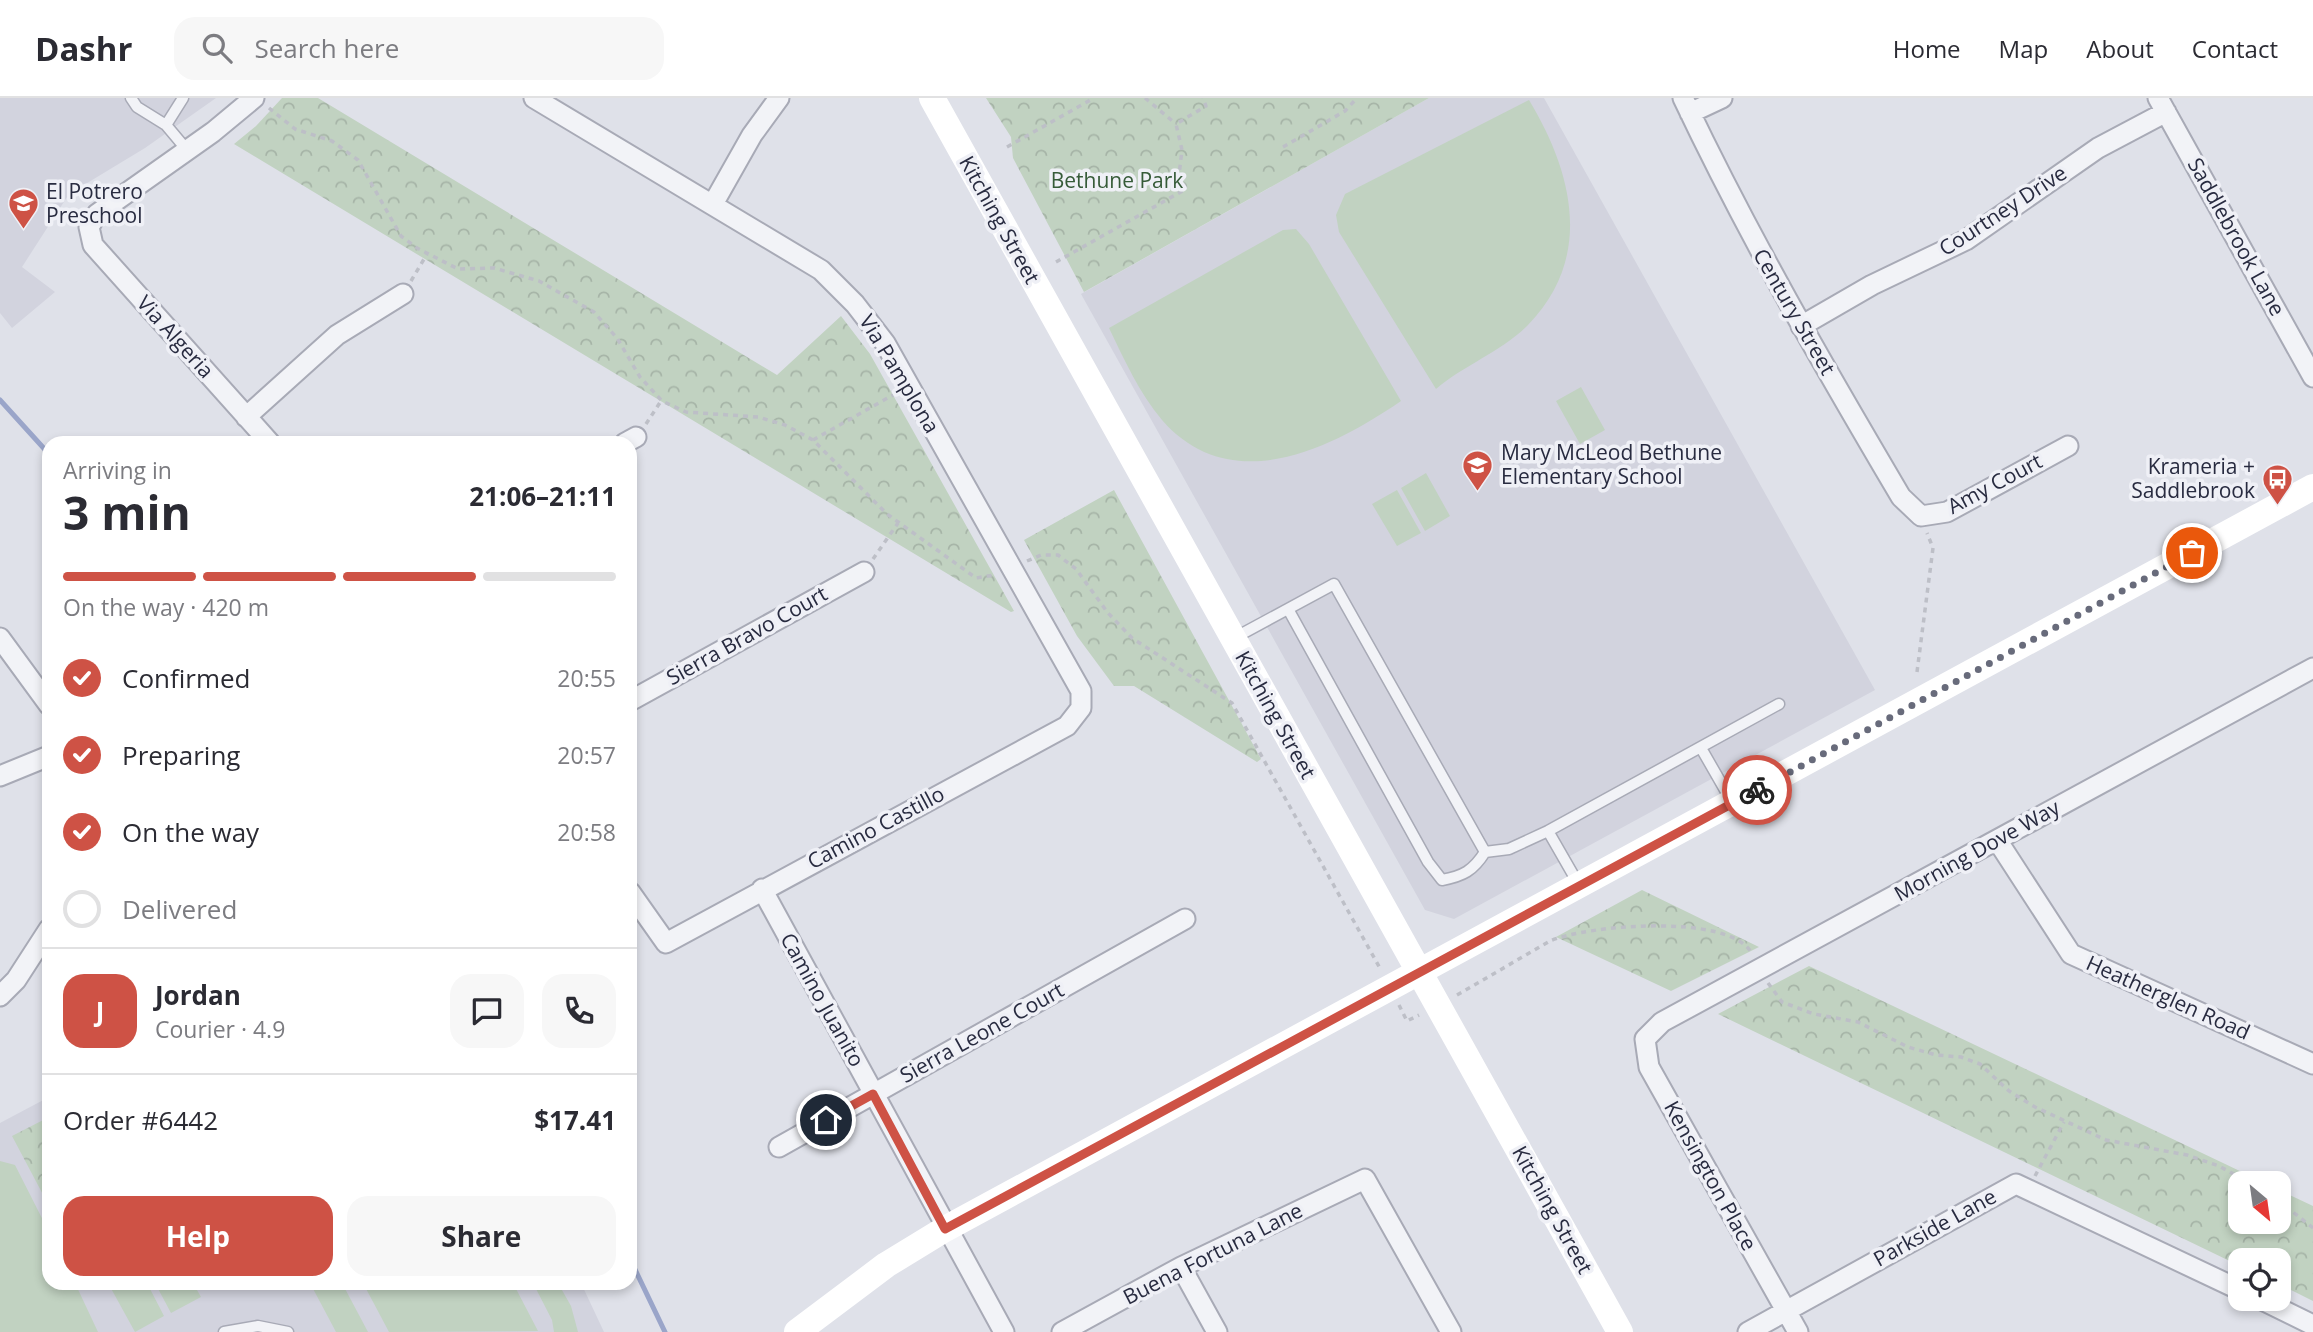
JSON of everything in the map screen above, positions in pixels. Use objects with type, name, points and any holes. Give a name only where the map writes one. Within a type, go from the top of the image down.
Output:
[{"type":"street","name":"Via Pamplona","points":[[534,98],[821,270],[855,304],[878,333],[909,386],[1081,691],[1081,708]]},
{"type":"street","points":[[713,204],[751,135],[779,98]]},
{"type":"street","name":"Kitching Street","points":[[932,98],[1620,1332]]},
{"type":"street","points":[[1687,105],[1722,98]]},
{"type":"street","points":[[187,150],[258,101]]},
{"type":"street","name":"Century Street","points":[[1687,105],[1731,200],[1801,326],[1901,498],[1921,516]]},
{"type":"street","name":"Courtney Drive","points":[[1801,326],[1862,290],[1965,240],[2162,105]]},
{"type":"street","name":"Saddlebrook Lane","points":[[2162,105],[2313,377]]},
{"type":"street","name":"Via Algeria","points":[[187,150],[97,214],[89,227],[93,245],[264,436]]},
{"type":"street","points":[[246,416],[337,335],[402,295]]},
{"type":"street","name":"Amy Court","points":[[1921,516],[1947,512],[2068,446]]},
{"type":"street","points":[[797,1332],[886,1265],[945,1229],[2313,487]]},
{"type":"street","name":"Sierra Bravo Court","points":[[637,697],[864,572]]},
{"type":"street","points":[[0,638],[42,695]]},
{"type":"street","name":"Morning Dove Way","points":[[1645,1039],[1662,1022],[2313,668]]},
{"type":"street","name":"Camino Castillo","points":[[637,902],[666,943],[1067,726],[1081,708]]},
{"type":"street","points":[[0,776],[42,759]]},
{"type":"street","name":"Heatherglen Road","points":[[1997,840],[2071,954],[2313,1064]]},
{"type":"street","name":"Camino Juanito","points":[[762,889],[945,1229],[1004,1332]]},
{"type":"street","name":"Sierra Leone Court","points":[[779,1147],[1185,919]]},
{"type":"street","points":[[0,996],[16,980],[42,940]]},
{"type":"street","name":"Kensington Place","points":[[1645,1039],[1649,1067],[1798,1332]]},
{"type":"street","name":"Buena Fortuna Lane","points":[[1062,1332],[1181,1267],[1366,1179],[1451,1332]]},
{"type":"street","name":"Parkside Lane","points":[[1748,1332],[2016,1184],[2029,1190]]},
{"type":"street","points":[[2029,1190],[2228,1284]]},
{"type":"street","points":[[1181,1267],[1217,1332]]},
{"type":"street","points":[[2284,1311],[2313,1325]]},
{"type":"lane","points":[[131,98],[136,107],[166,125],[187,150]]},
{"type":"lane","points":[[166,125],[183,98]]},
{"type":"lane","points":[[1233,639],[1334,584],[1485,852]]},
{"type":"lane","points":[[1288,609],[1428,862],[1441,880],[1461,877],[1475,867],[1485,852],[1508,849],[1548,831],[1779,704]]},
{"type":"lane","points":[[1701,748],[1732,803]]},
{"type":"lane","points":[[1548,831],[1579,886]]},
{"type":"lane","points":[[224,1332],[258,1326],[288,1332]]},
{"type":"path","points":[[1007,147],[1094,98]]},
{"type":"path","points":[[1056,262],[1186,190],[1179,175],[1182,150],[1176,124],[1145,98]]},
{"type":"path","points":[[1176,124],[1206,106],[1203,98]]},
{"type":"path","points":[[1283,147],[1345,111],[1357,98]]},
{"type":"path","points":[[258,101],[295,130],[332,141],[358,160],[401,236],[427,254],[458,269],[494,268],[539,281],[594,312],[617,338],[640,377],[662,401],[686,412],[758,417],[785,425],[813,440],[898,523],[976,578],[989,578],[1041,555],[1058,555],[1076,569],[1088,589],[1132,638],[1232,703],[1375,959]]},
{"type":"path","points":[[402,295],[427,254]]},
{"type":"path","points":[[813,440],[909,386]]},
{"type":"path","points":[[634,436],[662,401]]},
{"type":"path","points":[[1917,672],[1933,548],[1921,516]]},
{"type":"path","points":[[864,572],[898,523]]},
{"type":"path","points":[[1471,989],[1550,941],[1565,935],[1606,927],[1711,931],[1746,944],[1771,990],[1782,1002],[1814,1014],[1858,1022],[1908,1047],[1969,1059],[1992,1073],[2009,1091],[2064,1122],[2106,1140],[2187,1156],[2228,1171]]},
{"type":"path","points":[[2029,1190],[2064,1122]]},
{"type":"path","points":[[2291,1210],[2313,1228]]},
{"type":"shaded area","name":"El Potrero Preschool","points":[[0,98],[216,98],[145,148],[69,194],[22,267],[55,292],[12,328],[0,313]]},
{"type":"shaded area","name":"Mary McLeod Bethune Elementary School","points":[[1429,98],[1544,98],[1875,690],[1454,919],[1425,910],[1081,294]]},
{"type":"shaded area","points":[[42,1101],[42,1290],[584,1290],[604,1332],[0,1332],[0,1123]]},
{"type":"green space","points":[[282,98],[318,98],[777,375],[841,316],[870,354],[1014,611],[1011,612],[234,144],[256,126]]},
{"type":"green space","name":"Bethune Park","points":[[986,98],[1429,98],[1084,292],[1013,158],[1011,137]]},
{"type":"green space","points":[[1529,100],[1557,156],[1565,185],[1570,214],[1569,243],[1562,271],[1549,299],[1528,325],[1506,343],[1436,389],[1339,232],[1336,215],[1345,194]]},
{"type":"green space","points":[[1296,229],[1309,244],[1401,401],[1344,435],[1313,449],[1281,458],[1249,461],[1219,457],[1189,444],[1162,420],[1139,387],[1109,328],[1283,230]]},
{"type":"green space","points":[[1581,387],[1605,430],[1580,444],[1556,401]]},
{"type":"green space","points":[[1426,473],[1450,516],[1425,531],[1401,488]]},
{"type":"green space","points":[[1114,490],[1261,759],[1257,762],[1134,686],[1114,686],[1077,636],[1024,540]]},
{"type":"green space","points":[[1397,490],[1421,533],[1397,546],[1372,504]]},
{"type":"green space","points":[[1642,890],[1759,947],[1671,991],[1556,937]]},
{"type":"green space","points":[[1809,966],[2240,1171],[2228,1171],[2228,1234],[2291,1234],[2291,1196],[2313,1206],[2313,1301],[2291,1290],[2291,1248],[2228,1248],[2228,1260],[1718,1014]]},
{"type":"green space","points":[[42,1121],[42,1193],[12,1136]]},
{"type":"green space","points":[[0,1161],[15,1165],[42,1218],[42,1290],[78,1290],[98,1332],[0,1332]]},
{"type":"green space","points":[[112,1290],[151,1290],[164,1316],[135,1332]]},
{"type":"green space","points":[[159,1290],[197,1290],[201,1297],[171,1313]]},
{"type":"green space","points":[[314,1290],[346,1290],[368,1332],[336,1332]]},
{"type":"green space","points":[[367,1290],[517,1290],[538,1331],[389,1332]]},
{"type":"green space","points":[[537,1290],[562,1290],[571,1306],[578,1332],[554,1332],[552,1320]]},
{"type":"waterway","points":[[0,400],[42,446]]},
{"type":"waterway","points":[[637,1274],[665,1332]]},
{"type":"way so far","points":[[1757,790],[2192,553]]},
{"type":"place","name":"El Potrero Preschool","points":[[23,231]]},
{"type":"place","name":"Mary McLeod Bethune Elementary School","points":[[1478,492]]},
{"type":"place","name":"Krameria + Saddlebrook","points":[[2278,506]]},
{"type":"route","points":[[826,1120],[873,1094],[945,1229],[1757,790]]}]
